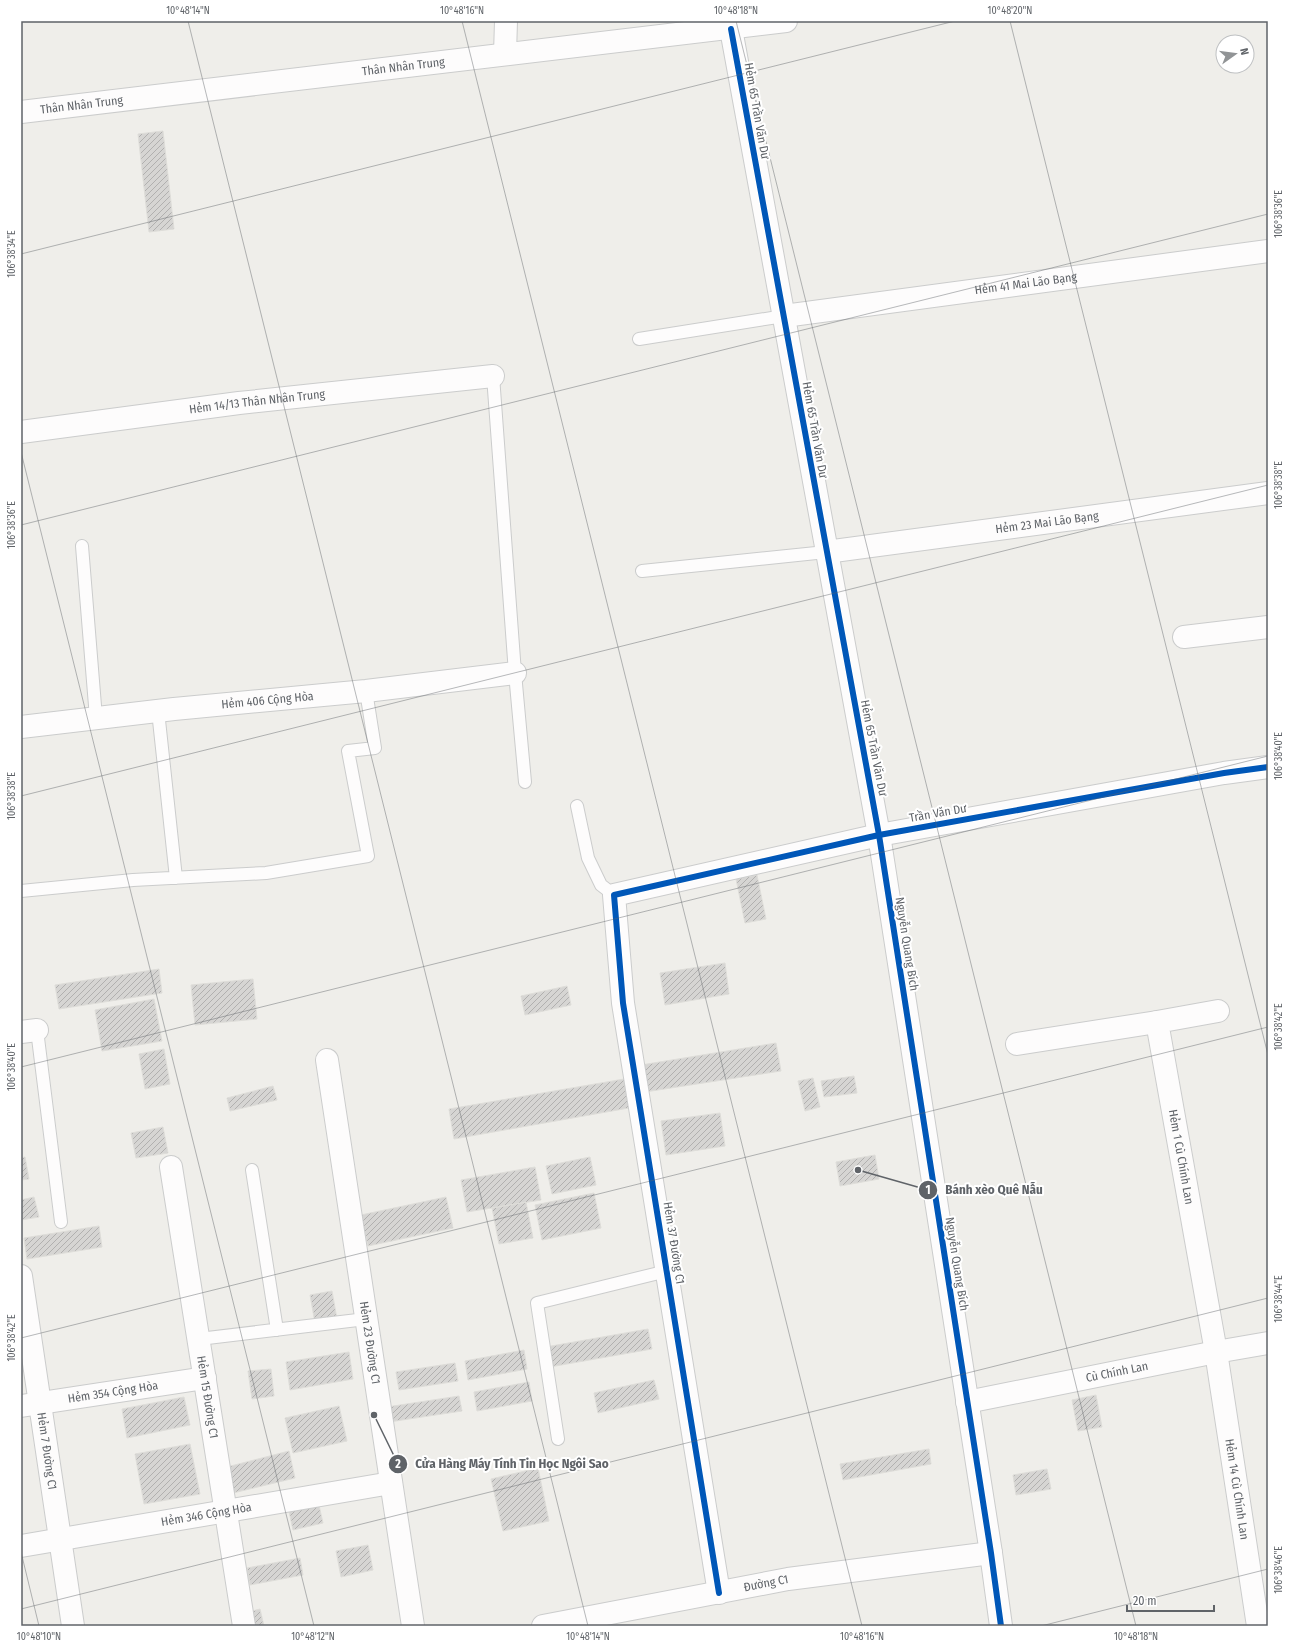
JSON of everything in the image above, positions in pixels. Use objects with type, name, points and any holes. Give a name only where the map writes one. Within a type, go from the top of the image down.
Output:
[{"type":"street","points":[[505,54],[506,21]]},
{"type":"street","name":"Thân Nhân Trung","points":[[21,112],[505,54],[731,29],[786,21]]},
{"type":"street","name":"Hẻm 65 Trần Văn Dư","points":[[731,29],[879,835]]},
{"type":"street","name":"Hẻm 41 Mai Lão Bạng","points":[[784,316],[1268,251]]},
{"type":"street","name":"Hẻm 14/13 Thân Nhân Trung","points":[[21,432],[238,403],[493,376]]},
{"type":"street","name":"Hẻm 23 Mai Lão Bạng","points":[[826,552],[1268,493]]},
{"type":"street","points":[[1184,637],[1268,627]]},
{"type":"street","name":"Hẻm 406 Cộng Hòa","points":[[21,727],[158,711],[366,691],[515,673]]},
{"type":"street","name":"Trần Văn Dư","points":[[614,895],[879,835],[1224,773],[1268,767]]},
{"type":"street","name":"Nguyễn Quang Bích","points":[[879,835],[991,1553],[1001,1626]]},
{"type":"street","name":"Hẻm 37 Đường C1","points":[[614,895],[623,1002],[719,1593]]},
{"type":"street","points":[[1017,1044],[1157,1022],[1218,1010]]},
{"type":"street","name":"Hẻm 1 Cù Chính Lan","points":[[1157,1022],[1216,1352]]},
{"type":"street","name":"Hẻm 23 Đường C1","points":[[327,1060],[413,1626]]},
{"type":"street","name":"Hẻm 15 Đường C1","points":[[172,1167],[244,1626]]},
{"type":"street","name":"Hẻm 7 Đường C1","points":[[21,1276],[31,1405],[60,1540],[73,1626]]},
{"type":"street","name":"Cù Chính Lan","points":[[967,1402],[1268,1343]]},
{"type":"street","name":"Hẻm 14 Cù Chính Lan","points":[[1216,1352],[1258,1626]]},
{"type":"street","name":"Hẻm 354 Cộng Hòa","points":[[31,1405],[205,1378]]},
{"type":"street","name":"Hẻm 346 Cộng Hòa","points":[[21,1546],[391,1482]]},
{"type":"street","name":"Đường C1","points":[[543,1626],[788,1579],[991,1553]]},
{"type":"lane","points":[[639,339],[784,316]]},
{"type":"lane","points":[[493,376],[515,673],[526,782]]},
{"type":"lane","points":[[82,546],[96,718]]},
{"type":"lane","points":[[642,572],[826,552]]},
{"type":"lane","points":[[21,891],[133,880],[266,873],[368,856],[348,751],[375,748],[366,691]]},
{"type":"lane","points":[[158,711],[176,878]]},
{"type":"lane","points":[[577,806],[588,858],[601,885],[614,895]]},
{"type":"lane","points":[[29,1031],[61,1222]]},
{"type":"lane","points":[[252,1170],[277,1330]]},
{"type":"lane","points":[[558,1439],[538,1303],[667,1271]]},
{"type":"lane","points":[[199,1339],[366,1319]]},
{"type":"building","points":[[163,131],[174,229],[149,232],[138,134]]},
{"type":"building","points":[[757,875],[766,919],[745,923],[736,879]]},
{"type":"building","points":[[725,963],[729,994],[665,1005],[660,973]]},
{"type":"building","points":[[159,969],[162,993],[59,1009],[55,985]]},
{"type":"building","points":[[253,979],[257,1019],[195,1025],[191,985]]},
{"type":"building","points":[[567,986],[571,1005],[525,1015],[521,996]]},
{"type":"building","points":[[154,999],[162,1041],[102,1051],[95,1010]]},
{"type":"building","points":[[776,1043],[781,1071],[645,1092],[641,1065]]},
{"type":"building","points":[[164,1049],[170,1084],[145,1089],[139,1054]]},
{"type":"building","points":[[854,1076],[857,1093],[824,1097],[821,1081]]},
{"type":"building","points":[[813,1078],[820,1107],[805,1111],[798,1081]]},
{"type":"building","points":[[624,1079],[629,1108],[454,1139],[449,1109]]},
{"type":"building","points":[[273,1086],[277,1100],[230,1111],[227,1098]]},
{"type":"building","points":[[720,1113],[725,1146],[666,1155],[661,1121]]},
{"type":"building","points":[[163,1127],[168,1153],[136,1158],[131,1133]]},
{"type":"building","points":[[875,1155],[879,1179],[840,1186],[836,1162]]},
{"type":"building","points":[[25,1157],[29,1179],[21,1180],[21,1158]]},
{"type":"building","points":[[590,1157],[596,1185],[552,1194],[546,1166]]},
{"type":"building","points":[[535,1167],[541,1200],[467,1212],[461,1180]]},
{"type":"building","points":[[594,1193],[601,1228],[542,1240],[535,1205]]},
{"type":"building","points":[[34,1197],[39,1217],[21,1220],[21,1200]]},
{"type":"building","points":[[446,1197],[453,1228],[368,1246],[361,1215]]},
{"type":"building","points":[[526,1202],[533,1238],[499,1244],[492,1208]]},
{"type":"building","points":[[99,1226],[102,1247],[27,1259],[24,1238]]},
{"type":"building","points":[[332,1291],[337,1319],[315,1323],[310,1295]]},
{"type":"building","points":[[648,1329],[652,1349],[544,1368],[540,1348]]},
{"type":"building","points":[[524,1350],[527,1369],[468,1380],[465,1361]]},
{"type":"building","points":[[349,1352],[353,1379],[290,1390],[286,1362]]},
{"type":"building","points":[[455,1363],[458,1381],[399,1390],[396,1372]]},
{"type":"building","points":[[271,1369],[274,1396],[252,1399],[248,1371]]},
{"type":"building","points":[[654,1380],[659,1399],[598,1413],[594,1393]]},
{"type":"building","points":[[529,1382],[532,1401],[477,1411],[474,1392]]},
{"type":"building","points":[[1096,1395],[1102,1427],[1078,1431],[1072,1400]]},
{"type":"building","points":[[459,1396],[462,1411],[389,1422],[387,1407]]},
{"type":"building","points":[[184,1397],[190,1425],[127,1438],[122,1409]]},
{"type":"building","points":[[339,1406],[347,1441],[293,1453],[285,1418]]},
{"type":"building","points":[[190,1444],[200,1494],[144,1504],[135,1454]]},
{"type":"building","points":[[929,1449],[931,1464],[843,1480],[840,1464]]},
{"type":"building","points":[[289,1451],[295,1478],[229,1494],[223,1468]]},
{"type":"building","points":[[538,1468],[549,1521],[503,1531],[491,1479]]},
{"type":"building","points":[[1047,1469],[1051,1489],[1016,1495],[1013,1475]]},
{"type":"building","points":[[318,1501],[323,1523],[293,1530],[288,1507]]},
{"type":"building","points":[[368,1545],[373,1570],[341,1577],[336,1551]]},
{"type":"building","points":[[300,1558],[303,1575],[250,1585],[247,1568]]},
{"type":"building","points":[[260,1609],[264,1626],[248,1626],[245,1613]]},
{"type":"cycle path","points":[[731,29],[879,835],[991,1553],[1001,1626]]},
{"type":"cycle path","points":[[719,1593],[623,1003],[614,895],[879,835],[1224,773],[1268,767]]},
{"type":"place","name":"Bánh xèo Quê Nẫu","points":[[858,1170]]},
{"type":"place","name":"Cửa Hàng Máy Tính Tin Học Ngôi Sao","points":[[374,1415]]}]
